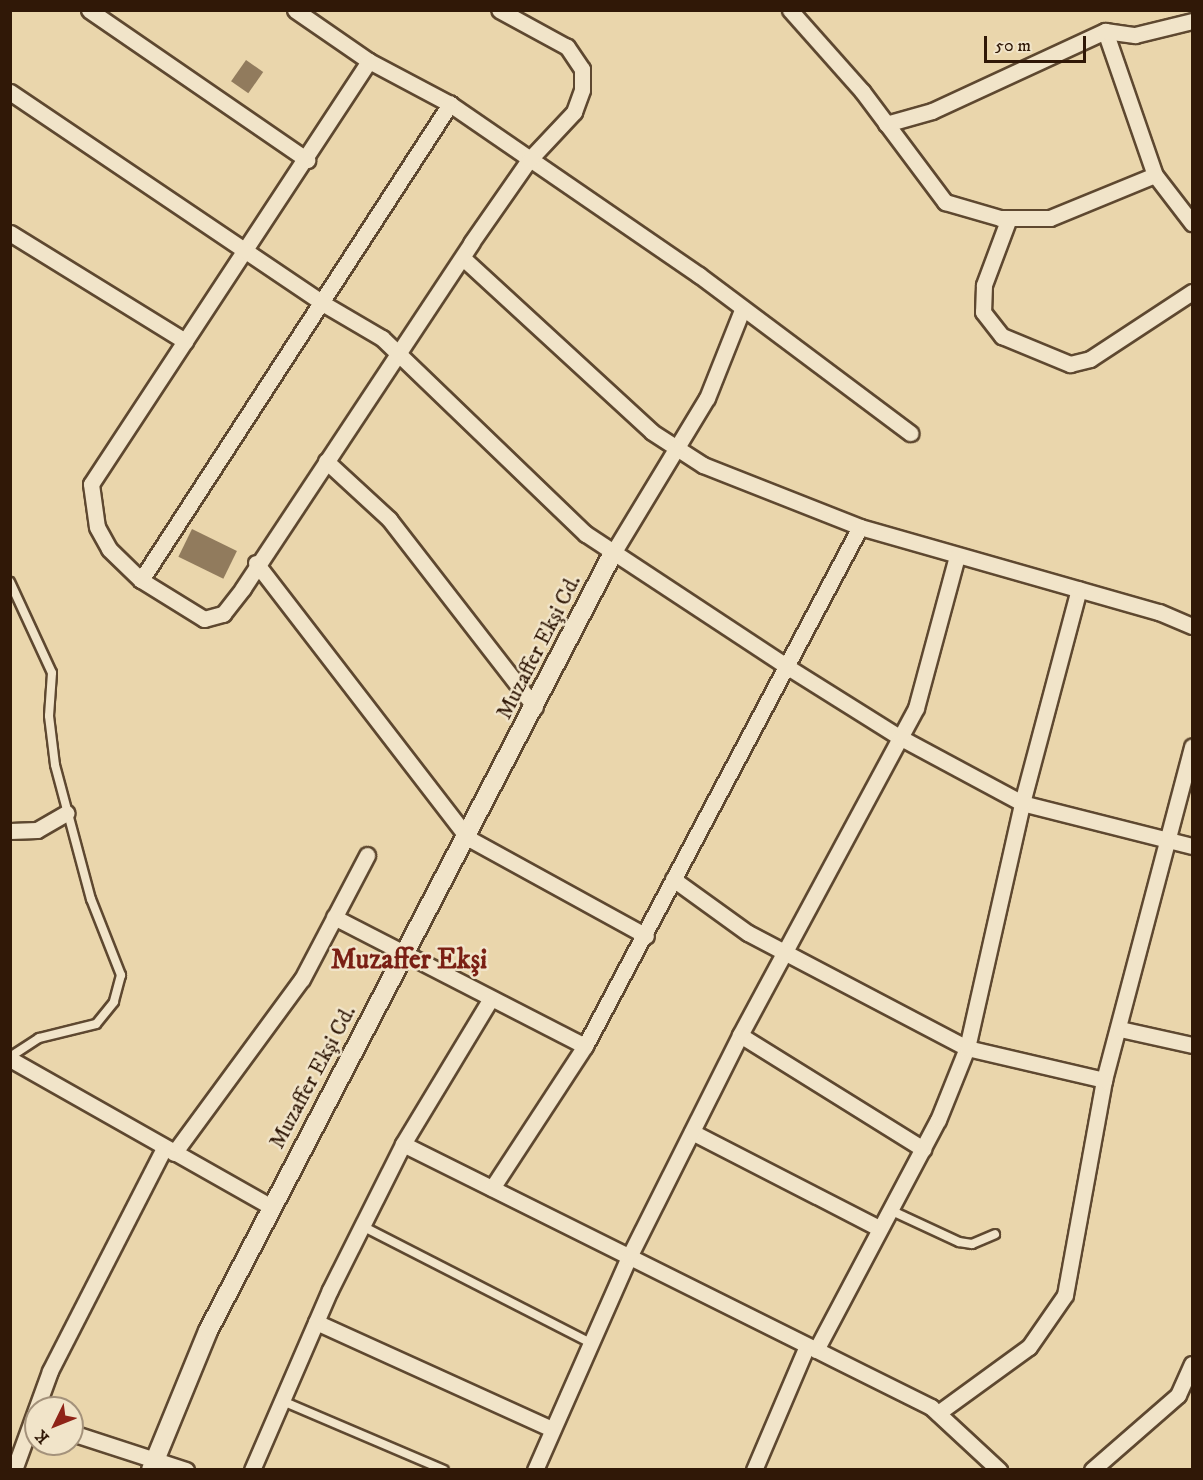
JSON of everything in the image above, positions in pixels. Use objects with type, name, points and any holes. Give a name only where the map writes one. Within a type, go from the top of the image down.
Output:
[{"type":"street","points":[[89,10],[307,160]]},
{"type":"street","points":[[295,10],[369,61],[450,104],[699,275],[742,310],[910,433]]},
{"type":"street","points":[[369,61],[307,160],[91,484],[97,527],[108,549],[141,580],[212,620],[223,614],[529,160],[574,112],[582,90],[582,69],[567,47],[498,10]]},
{"type":"street","points":[[790,10],[886,124],[945,202],[1009,218],[1050,218],[1155,175]]},
{"type":"street","points":[[886,124],[932,111],[1105,31],[1135,35],[1192,21]]},
{"type":"street","points":[[1105,31],[1155,175],[1192,223]]},
{"type":"street","points":[[10,92],[324,304],[399,351],[561,513],[614,553],[786,666],[901,738],[1022,803],[1166,842],[1192,846]]},
{"type":"street","points":[[141,580],[324,304],[450,104]]},
{"type":"street","points":[[1009,218],[984,285],[983,312],[1002,336],[1070,364],[1090,359],[1192,291]]},
{"type":"street","points":[[10,233],[185,341]]},
{"type":"street","points":[[464,259],[674,449],[703,465],[860,527],[1079,589],[1192,626]]},
{"type":"street","points":[[614,553],[674,449],[707,398],[742,310]]},
{"type":"street","points":[[326,461],[389,519],[535,707]]},
{"type":"street","points":[[492,1188],[585,1046],[646,936],[673,879],[860,527]]},
{"type":"street","name":"Muzaffer Ekşi Cd.","points":[[153,1464],[208,1331],[468,838],[614,553]]},
{"type":"street","points":[[535,1470],[629,1257],[741,1035],[916,708],[957,556]]},
{"type":"street","points":[[256,563],[468,838],[646,936]]},
{"type":"street","points":[[754,1470],[812,1348],[923,1149],[967,1048],[1022,803],[1079,589]]},
{"type":"street","points":[[938,1413],[1029,1347],[1065,1295],[1104,1080],[1120,1029],[1192,746]]},
{"type":"street","points":[[10,831],[37,830],[66,813]]},
{"type":"street","points":[[41,1396],[50,1371],[169,1151],[302,979],[367,855]]},
{"type":"street","points":[[673,879],[730,922],[967,1048],[1104,1080]]},
{"type":"street","points":[[334,917],[585,1046]]},
{"type":"street","points":[[252,1470],[279,1400],[403,1144],[491,998]]},
{"type":"street","points":[[1120,1029],[1192,1045]]},
{"type":"street","points":[[741,1035],[923,1149]]},
{"type":"street","points":[[10,1058],[272,1208]]},
{"type":"street","points":[[692,1132],[879,1228]]},
{"type":"street","points":[[403,1144],[938,1413],[999,1470]]},
{"type":"street","points":[[316,1322],[552,1429]]},
{"type":"street","points":[[1092,1470],[1178,1395],[1192,1364]]},
{"type":"street","points":[[84,1437],[153,1464],[186,1470]]},
{"type":"street","points":[[14,1470],[24,1444]]},
{"type":"lane","points":[[10,582],[52,673],[49,716],[66,813],[95,909],[121,975],[118,993],[104,1018],[88,1029],[39,1038],[10,1058]]},
{"type":"lane","points":[[890,1210],[958,1242],[972,1244],[995,1234]]},
{"type":"lane","points":[[364,1227],[591,1343]]},
{"type":"lane","points":[[279,1400],[444,1470]]},
{"type":"building","points":[[246,60],[263,72],[248,93],[231,81]]},
{"type":"building","points":[[192,529],[237,551],[223,579],[178,557]]},
{"type":"district","name":"Muzaffer Ekşi","points":[[409,960]]}]
